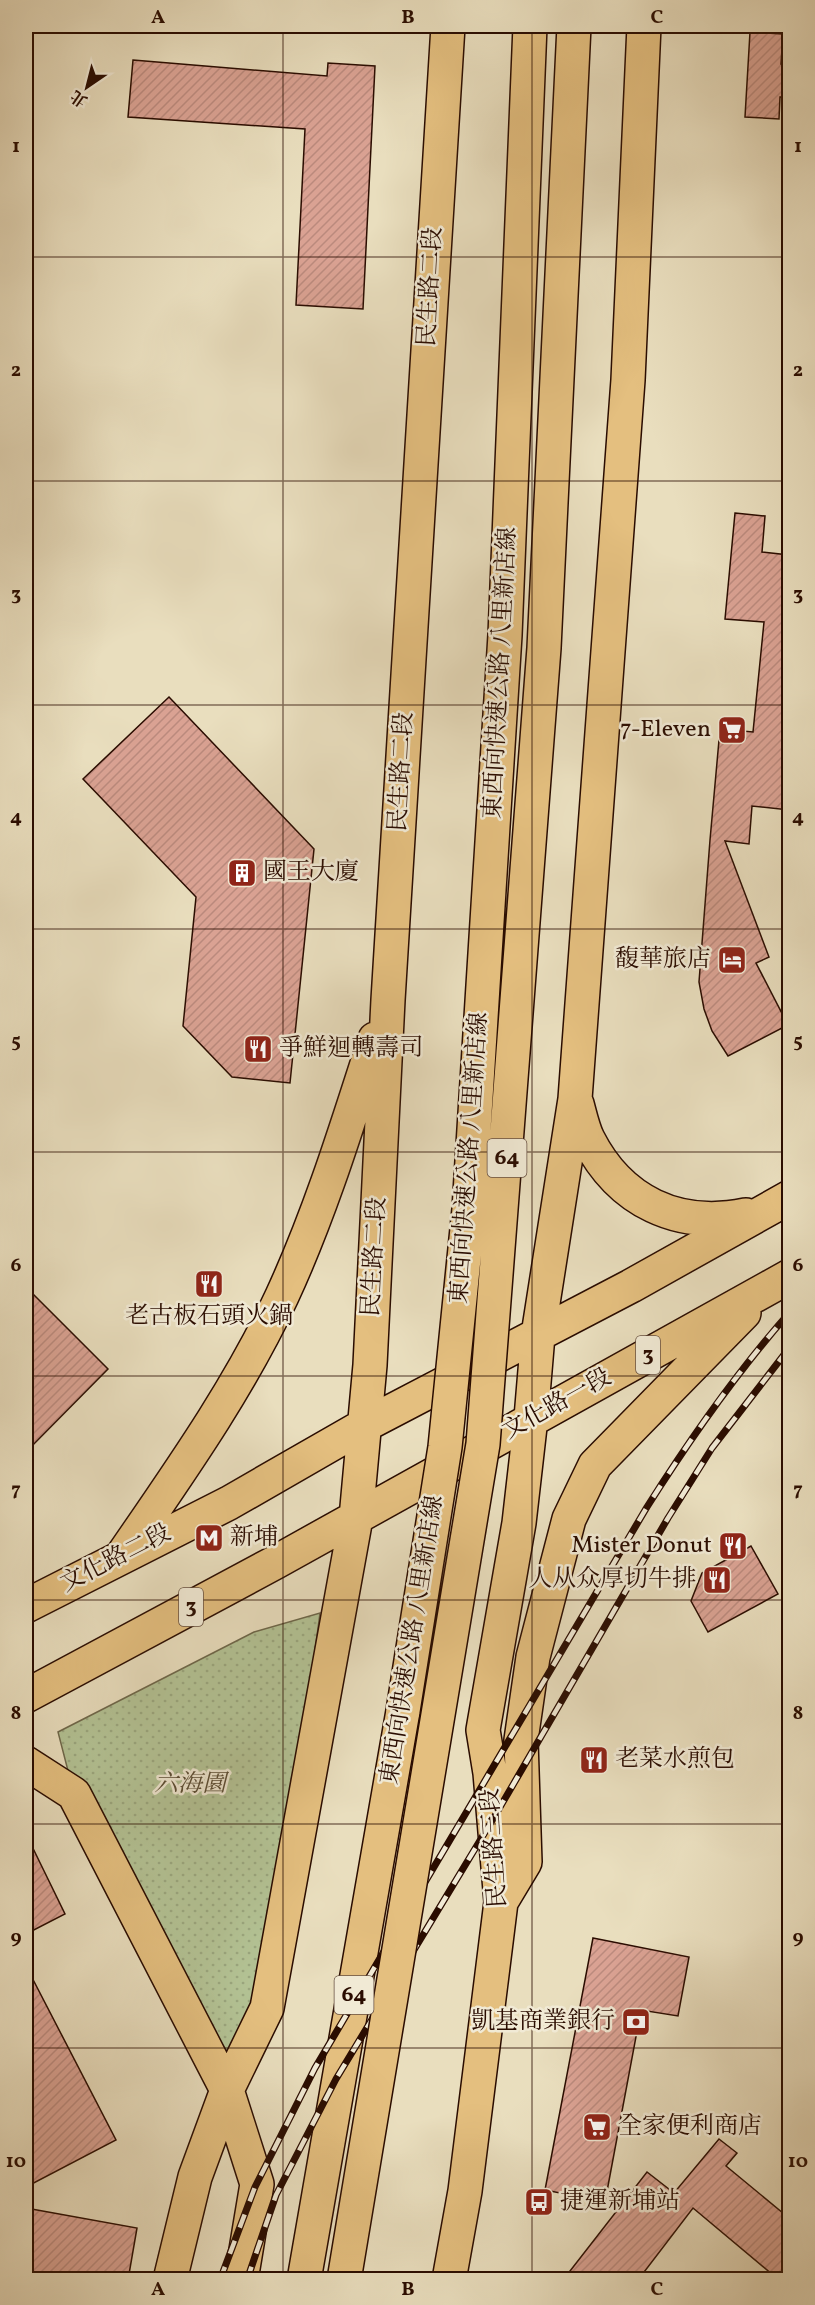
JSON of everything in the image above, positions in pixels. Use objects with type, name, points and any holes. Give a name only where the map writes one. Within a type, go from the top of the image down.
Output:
[{"type":"main road","name":"民生路二段","points":[[356,1518],[370,1365],[388,1000],[448,26]]},
{"type":"main road","points":[[444,62],[467,26]]},
{"type":"main road","name":"東西向快速公路 八里新店線","points":[[304,2280],[401,1722],[445,1447],[469,1209],[505,634],[530,26]]},
{"type":"main road","name":"東西向快速公路 八里新店線","points":[[344,2280],[483,1444],[544,648],[574,26]]},
{"type":"main road","points":[[531,1418],[538,1335],[575,1099],[628,380],[644,26]]},
{"type":"main road","points":[[123,1554],[229,1397],[282,1297],[325,1191],[388,1000]]},
{"type":"main road","points":[[575,1099],[587,1138],[604,1164],[610,1173],[641,1199],[665,1213],[720,1220],[759,1213]]},
{"type":"main road","points":[[363,1426],[538,1335],[789,1197]]},
{"type":"main road","points":[[501,1902],[525,1862],[521,1740],[533,1657],[569,1519],[595,1465],[777,1284]]},
{"type":"main road","name":"文化路一段","points":[[356,1518],[531,1418],[777,1284]]},
{"type":"main road","name":"民生路三段","points":[[449,2280],[465,2191],[501,1902],[490,1773],[483,1730],[519,1523],[531,1418]]},
{"type":"main road","name":"文化路二段","points":[[26,1606],[123,1554],[229,1503],[363,1426]]},
{"type":"main road","points":[[170,2280],[195,2177],[227,2090],[267,2008],[356,1518]]},
{"type":"main road","name":"3","points":[[26,1696],[356,1518]]},
{"type":"main road","points":[[26,1763],[74,1794],[227,2090],[257,2184],[241,2280]]},
{"type":"green space","name":"六海園","points":[[320,1613],[267,2008],[227,2090],[74,1794],[58,1732],[254,1632]]},
{"type":"building","points":[[750,32],[783,34],[781,64],[789,65],[789,97],[780,97],[779,119],[745,117]]},
{"type":"building","points":[[133,60],[327,76],[328,63],[375,66],[363,309],[296,305],[305,129],[128,117]]},
{"type":"building","points":[[735,513],[765,516],[762,552],[789,555],[789,810],[752,806],[749,844],[725,841],[769,957],[756,963],[788,1025],[728,1056],[712,1031],[704,1009],[699,982],[710,840],[720,729],[753,732],[764,622],[725,619]]},
{"type":"building","name":"國王大廈","points":[[169,697],[314,849],[290,1083],[232,1077],[183,1026],[196,897],[83,779]]},
{"type":"building","points":[[26,1287],[108,1369],[26,1452]]},
{"type":"building","points":[[751,1546],[778,1594],[708,1632],[691,1601],[702,1573]]},
{"type":"building","points":[[26,1834],[65,1914],[26,1934]]},
{"type":"building","points":[[593,1938],[689,1957],[678,2016],[641,2010],[605,2202],[545,2190]]},
{"type":"building","points":[[26,1966],[116,2140],[26,2187]]},
{"type":"building","points":[[719,2139],[737,2153],[726,2166],[789,2218],[789,2280],[779,2280],[693,2208],[638,2280],[563,2280],[647,2172],[674,2193]]},
{"type":"building","points":[[26,2208],[137,2228],[128,2280],[26,2280]]},
{"type":"railway","points":[[220,2280],[255,2187],[315,2068],[647,1507],[714,1407],[790,1312]]},
{"type":"railway","points":[[247,2280],[276,2195],[336,2079],[496,1814],[668,1518],[712,1448],[790,1347]]},
{"type":"place","name":"7-Eleven","points":[[732,730]]},
{"type":"place","name":"國王大廈","points":[[242,873]]},
{"type":"place","name":"馥華旅店","points":[[732,960]]},
{"type":"place","name":"爭鮮迴轉壽司","points":[[258,1049]]},
{"type":"place","name":"老古板石頭火鍋","points":[[209,1284]]},
{"type":"place","name":"新埔","points":[[209,1538]]},
{"type":"place","name":"Mister Donut","points":[[733,1546]]},
{"type":"place","name":"人从众厚切牛排","points":[[717,1580]]},
{"type":"place","name":"老菜水煎包","points":[[594,1760]]},
{"type":"place","name":"凱基商業銀行","points":[[636,2022]]},
{"type":"place","name":"全家便利商店","points":[[597,2127]]},
{"type":"place","name":"捷運新埔站","points":[[539,2202]]}]
